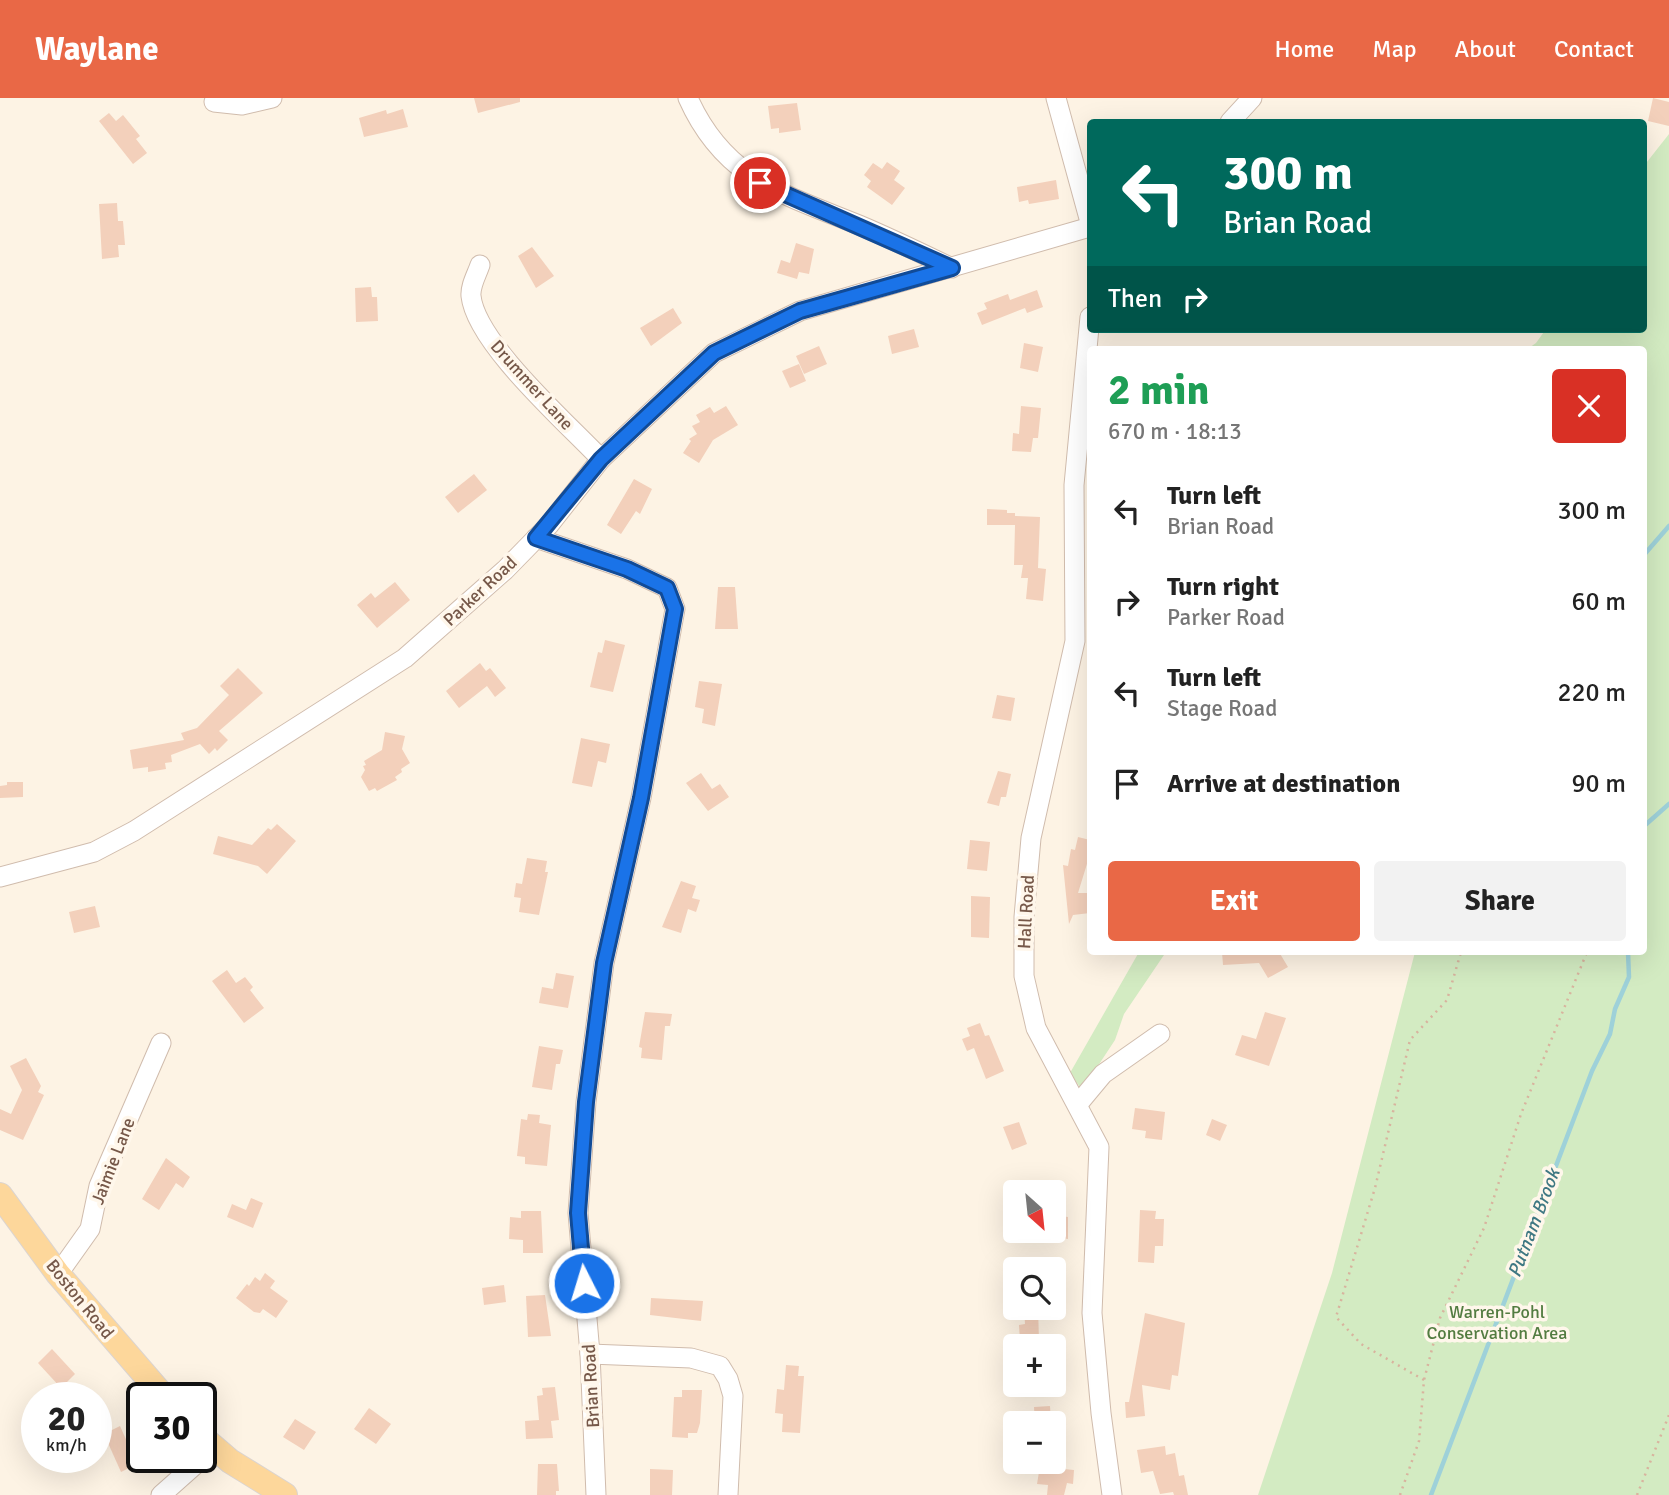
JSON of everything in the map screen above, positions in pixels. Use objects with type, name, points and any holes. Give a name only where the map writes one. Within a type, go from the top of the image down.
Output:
[{"type":"main road","name":"Boston Road","points":[[0,1195],[58,1274],[151,1382]]},
{"type":"main road","points":[[217,1448],[285,1495]]},
{"type":"street","points":[[214,102],[242,105],[272,98]]},
{"type":"street","points":[[688,98],[696,117],[719,150],[760,183],[952,268]]},
{"type":"street","points":[[1056,98],[1087,211]]},
{"type":"street","points":[[1233,119],[1252,98]]},
{"type":"street","name":"Parker Road","points":[[0,877],[94,852],[134,831],[315,718],[405,658],[468,604],[536,538],[601,459],[714,353],[800,311],[1087,229]]},
{"type":"street","name":"Drummer Lane","points":[[480,265],[470,293],[477,320],[494,345],[601,459]]},
{"type":"street","name":"Hall Road","points":[[1087,348],[1074,485],[1075,641],[1053,728],[1031,838],[1024,917],[1024,976],[1030,1013],[1100,1152],[1092,1313],[1112,1495]]},
{"type":"street","name":"Brian Road","points":[[536,538],[627,569],[667,588],[675,609],[641,798],[604,963],[586,1102],[578,1213],[590,1354],[596,1495]]},
{"type":"street","points":[[1078,1104],[1103,1074],[1160,1034]]},
{"type":"street","name":"Jaimie Lane","points":[[58,1274],[90,1229],[99,1186],[161,1043]]},
{"type":"street","points":[[590,1354],[691,1358],[720,1367],[728,1379],[733,1396],[729,1495]]},
{"type":"street","points":[[161,1495],[181,1473]]},
{"type":"path","points":[[1424,1380],[1361,1344],[1336,1317],[1375,1188],[1409,1040],[1447,1000],[1460,955]]},
{"type":"path","points":[[1400,1495],[1419,1441],[1424,1380],[1440,1318],[1484,1228],[1521,1114],[1586,955]]},
{"type":"path","points":[[1637,1495],[1669,1415]]},
{"type":"green space","name":"Warren-Pohl Conservation Area","points":[[1669,134],[1669,1495],[1258,1495],[1332,1273],[1414,955],[1647,955],[1647,346],[1532,346],[1543,333],[1647,333],[1647,162]]},
{"type":"green space","points":[[1137,955],[1164,955],[1124,1014],[1115,1040],[1082,1090],[1070,1073]]},
{"type":"building","points":[[474,98],[520,98],[520,102],[478,113]]},
{"type":"building","points":[[1653,98],[1669,102],[1669,126],[1648,121]]},
{"type":"building","points":[[797,103],[801,130],[779,133],[779,128],[771,129],[768,106]]},
{"type":"building","points":[[403,109],[408,127],[364,137],[359,118],[386,110],[387,114]]},
{"type":"building","points":[[109,113],[116,121],[123,115],[140,136],[136,139],[147,153],[133,164],[99,121]]},
{"type":"building","points":[[887,162],[900,171],[894,180],[905,188],[892,205],[867,187],[871,181],[864,175],[873,163],[882,169]]},
{"type":"building","points":[[1056,180],[1059,199],[1029,204],[1028,200],[1019,202],[1017,187]]},
{"type":"building","points":[[117,203],[118,221],[123,221],[125,245],[118,245],[119,257],[102,259],[99,204]]},
{"type":"building","points":[[796,243],[814,249],[809,274],[799,272],[797,279],[777,273],[781,260],[790,263]]},
{"type":"building","points":[[532,247],[554,276],[536,288],[518,256]]},
{"type":"building","points":[[371,287],[372,297],[377,297],[378,321],[356,322],[355,288]]},
{"type":"building","points":[[1037,290],[1043,307],[1027,313],[1025,308],[982,325],[977,313],[987,309],[984,303],[1008,294],[1010,300]]},
{"type":"building","points":[[673,308],[682,323],[651,346],[640,328]]},
{"type":"building","points":[[914,329],[919,347],[892,354],[888,336]]},
{"type":"building","points":[[1024,343],[1043,347],[1038,372],[1020,368]]},
{"type":"building","points":[[819,346],[827,364],[804,374],[796,356]]},
{"type":"building","points":[[799,364],[806,381],[790,388],[782,371]]},
{"type":"building","points":[[726,406],[738,425],[713,440],[699,463],[683,453],[691,441],[689,439],[697,434],[692,426],[700,422],[696,415],[710,407],[714,413]]},
{"type":"building","points":[[1021,406],[1041,408],[1038,438],[1033,438],[1031,452],[1012,451],[1013,433],[1019,434]]},
{"type":"building","points":[[474,474],[487,490],[458,513],[445,497]]},
{"type":"building","points":[[634,479],[652,489],[640,514],[636,511],[621,534],[607,525]]},
{"type":"building","points":[[987,509],[1007,510],[1007,513],[1015,513],[1015,516],[1040,517],[1038,568],[1046,569],[1043,601],[1026,599],[1028,578],[1021,578],[1023,565],[1014,565],[1015,525],[987,525]]},
{"type":"building","points":[[395,582],[410,600],[377,628],[357,605],[371,593],[375,598]]},
{"type":"building","points":[[718,587],[735,587],[738,629],[715,629]]},
{"type":"building","points":[[605,640],[625,645],[613,692],[590,687],[598,652],[602,653]]},
{"type":"building","points":[[480,663],[486,671],[490,668],[506,688],[495,697],[487,686],[459,708],[446,691]]},
{"type":"building","points":[[238,668],[263,693],[219,731],[228,740],[217,751],[215,748],[209,754],[200,744],[171,755],[172,762],[165,763],[166,769],[148,772],[148,767],[133,769],[130,750],[184,740],[181,733],[197,728],[229,695],[220,686]]},
{"type":"building","points":[[699,681],[722,684],[715,726],[702,723],[704,709],[695,707]]},
{"type":"building","points":[[997,695],[1015,698],[1011,721],[992,718]]},
{"type":"building","points":[[385,732],[405,736],[402,749],[410,763],[401,769],[402,772],[395,777],[397,780],[377,791],[375,788],[369,791],[361,777],[365,770],[363,766],[366,765],[364,761],[382,750]]},
{"type":"building","points":[[581,738],[610,744],[606,763],[598,761],[592,787],[572,783]]},
{"type":"building","points":[[998,771],[1011,774],[1006,797],[1001,797],[999,806],[987,803]]},
{"type":"building","points":[[701,773],[712,789],[720,784],[729,797],[708,811],[686,783]]},
{"type":"building","points":[[7,782],[23,782],[23,797],[0,798],[0,786],[7,785]]},
{"type":"building","points":[[277,824],[296,841],[267,874],[258,866],[213,854],[218,836],[252,845],[268,828],[271,830]]},
{"type":"building","points":[[1078,837],[1087,839],[1087,864],[1078,893],[1087,893],[1087,913],[1073,915],[1069,924],[1063,865],[1068,866],[1071,849],[1075,850]]},
{"type":"building","points":[[970,840],[990,842],[987,871],[967,869]]},
{"type":"building","points":[[527,858],[547,861],[545,872],[548,872],[539,915],[519,912],[521,898],[514,897],[516,883],[522,884]]},
{"type":"building","points":[[681,881],[696,886],[692,898],[700,900],[696,912],[688,909],[681,933],[662,927]]},
{"type":"building","points":[[971,896],[990,897],[989,938],[971,937]]},
{"type":"building","points":[[95,906],[100,927],[74,933],[69,912]]},
{"type":"building","points":[[1222,955],[1281,955],[1288,967],[1268,978],[1259,963],[1223,965]]},
{"type":"building","points":[[227,970],[236,983],[245,977],[253,987],[250,990],[264,1008],[244,1023],[212,981]]},
{"type":"building","points":[[556,973],[574,976],[568,1008],[539,1003],[542,987],[553,989]]},
{"type":"building","points":[[645,1012],[672,1014],[670,1026],[665,1026],[662,1060],[641,1058],[642,1048],[639,1047]]},
{"type":"building","points":[[1265,1012],[1286,1018],[1269,1066],[1235,1055],[1242,1035],[1256,1039]]},
{"type":"building","points":[[980,1023],[985,1036],[989,1035],[1004,1071],[986,1079],[974,1048],[967,1051],[962,1039],[970,1036],[967,1028]]},
{"type":"building","points":[[539,1046],[563,1050],[560,1064],[556,1064],[552,1090],[532,1087]]},
{"type":"building","points":[[26,1058],[41,1086],[38,1092],[44,1095],[23,1140],[0,1130],[0,1109],[11,1114],[22,1090],[10,1066]]},
{"type":"building","points":[[1135,1108],[1165,1112],[1162,1140],[1145,1138],[1146,1131],[1132,1129]]},
{"type":"building","points":[[528,1114],[540,1115],[539,1123],[551,1125],[547,1166],[525,1164],[525,1157],[517,1156],[521,1119],[527,1120]]},
{"type":"building","points":[[1212,1119],[1227,1125],[1220,1141],[1206,1135]]},
{"type":"building","points":[[1019,1122],[1027,1144],[1012,1150],[1003,1127]]},
{"type":"building","points":[[166,1158],[190,1177],[183,1188],[176,1183],[159,1210],[142,1199]]},
{"type":"building","points":[[251,1198],[263,1203],[253,1228],[227,1217],[232,1204],[246,1210]]},
{"type":"building","points":[[1140,1210],[1156,1211],[1155,1219],[1164,1219],[1163,1246],[1155,1246],[1154,1263],[1138,1262]]},
{"type":"building","points":[[521,1211],[541,1211],[543,1253],[523,1253],[523,1240],[509,1239],[510,1217],[521,1218]]},
{"type":"building","points":[[1066,1217],[1068,1217],[1066,1239]]},
{"type":"building","points":[[265,1273],[275,1281],[270,1288],[288,1301],[276,1318],[263,1309],[260,1313],[254,1312],[236,1298],[255,1277],[260,1281]]},
{"type":"building","points":[[504,1285],[506,1302],[484,1305],[482,1288]]},
{"type":"building","points":[[545,1295],[551,1336],[528,1337],[526,1296]]},
{"type":"building","points":[[651,1298],[703,1301],[701,1321],[650,1315]]},
{"type":"building","points":[[1145,1313],[1185,1323],[1178,1376],[1172,1375],[1170,1390],[1142,1385],[1145,1416],[1126,1418],[1125,1402],[1129,1402]]},
{"type":"building","points":[[1025,1320],[1038,1320],[1039,1334],[1020,1334],[1019,1325],[1025,1324]]},
{"type":"building","points":[[52,1349],[75,1374],[67,1382],[55,1382],[38,1363]]},
{"type":"building","points":[[786,1365],[799,1366],[798,1376],[804,1376],[800,1433],[782,1432],[783,1414],[775,1413],[777,1389],[784,1390]]},
{"type":"building","points":[[555,1387],[559,1420],[551,1421],[553,1438],[526,1439],[525,1421],[539,1420],[537,1396],[543,1395],[542,1388]]},
{"type":"building","points":[[682,1390],[702,1390],[700,1423],[697,1433],[688,1433],[688,1438],[672,1437],[674,1397],[682,1397]]},
{"type":"building","points":[[1050,1406],[1050,1411],[1034,1411],[1034,1407]]},
{"type":"building","points":[[369,1408],[391,1424],[376,1444],[354,1429]]},
{"type":"building","points":[[295,1419],[316,1432],[304,1450],[283,1437]]},
{"type":"building","points":[[120,1426],[126,1439],[126,1470],[121,1472],[112,1452],[112,1430]]},
{"type":"building","points":[[1165,1446],[1166,1455],[1175,1453],[1179,1476],[1184,1475],[1188,1495],[1174,1495],[1173,1492],[1160,1494],[1153,1471],[1141,1473],[1137,1450]]},
{"type":"building","points":[[538,1464],[557,1464],[559,1491],[556,1491],[556,1495],[537,1495]]},
{"type":"building","points":[[650,1469],[673,1470],[672,1495],[650,1495]]},
{"type":"building","points":[[1066,1469],[1074,1470],[1073,1484],[1067,1483],[1064,1495],[1047,1495],[1048,1485],[1037,1484],[1039,1474],[1066,1474]]},
{"type":"waterway","name":"Putnam Brook","points":[[1647,551],[1669,526]]},
{"type":"waterway","points":[[1647,823],[1669,804]]},
{"type":"waterway","name":"Putnam Brook","points":[[1431,1495],[1592,1071],[1610,1034],[1615,1009],[1629,977],[1628,955]]},
{"type":"route","points":[[584,1283],[578,1213],[586,1102],[604,963],[641,798],[675,609],[667,588],[627,569],[536,538],[601,459],[714,353],[800,311],[952,268],[760,183]]}]
